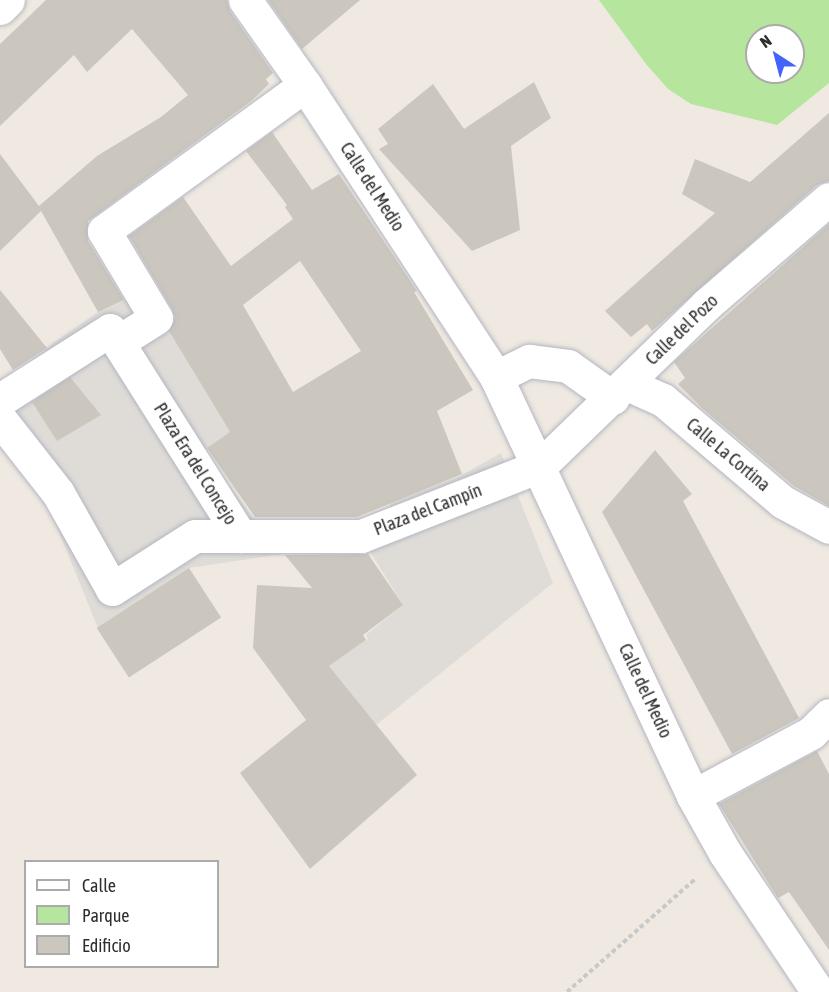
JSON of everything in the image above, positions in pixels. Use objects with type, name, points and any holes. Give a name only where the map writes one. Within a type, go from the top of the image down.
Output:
[{"type":"street","points":[[0,8],[8,0]]},
{"type":"street","name":"Calle del Medio","points":[[245,0],[305,85],[496,377],[540,466],[693,796],[725,853],[818,992]]},
{"type":"street","points":[[0,400],[110,330],[118,342],[156,318],[104,231],[305,85]]},
{"type":"street","name":"Calle del Pozo","points":[[540,466],[620,391],[706,305],[829,199]]},
{"type":"street","name":"Plaza Era del Concejo","points":[[118,342],[240,536]]},
{"type":"street","points":[[496,377],[529,361],[568,366],[620,391]]},
{"type":"street","name":"Calle La Cortina","points":[[620,391],[663,400],[783,502],[829,527]]},
{"type":"street","name":"Plaza Era del Concejo","points":[[0,419],[58,493],[112,589],[195,536],[240,536]]},
{"type":"street","name":"Plaza del Campín","points":[[240,536],[362,536],[540,466]]},
{"type":"street","points":[[693,796],[811,734],[829,715]]},
{"type":"path","points":[[567,992],[725,853]]},
{"type":"green space","points":[[599,0],[829,0],[829,83],[777,125],[691,104],[668,89],[646,64]]},
{"type":"shaded area","points":[[137,295],[161,317],[230,432],[203,452],[282,554],[189,568],[100,633],[0,387],[54,342],[98,312]]},
{"type":"shaded area","points":[[501,453],[553,583],[376,725],[329,666],[368,639],[366,635],[403,605],[352,522],[391,507],[390,502],[462,475]]},
{"type":"building","points":[[46,0],[227,0],[230,11],[273,73],[266,79],[269,84],[251,101],[88,221],[88,241],[124,300],[98,312],[41,211],[0,251],[0,154],[39,206],[97,156],[161,117],[188,95],[132,29],[87,72],[74,55],[0,126],[0,44]]},
{"type":"building","points":[[268,0],[360,0],[302,49]]},
{"type":"building","points":[[534,82],[551,118],[511,146],[520,230],[472,251],[379,149],[388,144],[378,129],[433,84],[464,129]]},
{"type":"building","points":[[829,113],[829,181],[817,185],[652,331],[647,324],[631,337],[605,311],[715,213],[682,194],[695,159],[750,182]]},
{"type":"building","points":[[272,132],[312,190],[339,174],[417,291],[414,292],[473,390],[437,411],[462,474],[357,517],[255,517],[207,448],[230,432],[169,331],[175,318],[172,309],[129,236],[183,197],[231,266],[293,219],[285,207],[287,205],[246,151]],"holes":[[[300,261],[361,351],[293,392],[243,305]]]},
{"type":"building","points":[[829,224],[829,506],[794,486],[703,409],[678,384],[685,378],[674,362]]},
{"type":"building","points":[[0,290],[47,348],[13,370],[0,349]]},
{"type":"building","points":[[70,377],[101,415],[57,441],[32,402]]},
{"type":"building","points":[[655,450],[692,494],[683,501],[799,718],[732,754],[602,512]]},
{"type":"building","points":[[368,554],[403,605],[363,635],[366,640],[329,666],[417,775],[310,869],[240,773],[306,720],[253,648],[257,585],[312,588],[285,555]]},
{"type":"building","points":[[189,568],[221,617],[129,677],[97,628]]},
{"type":"building","points":[[817,751],[829,774],[829,950],[789,892],[778,898],[719,804]]}]
